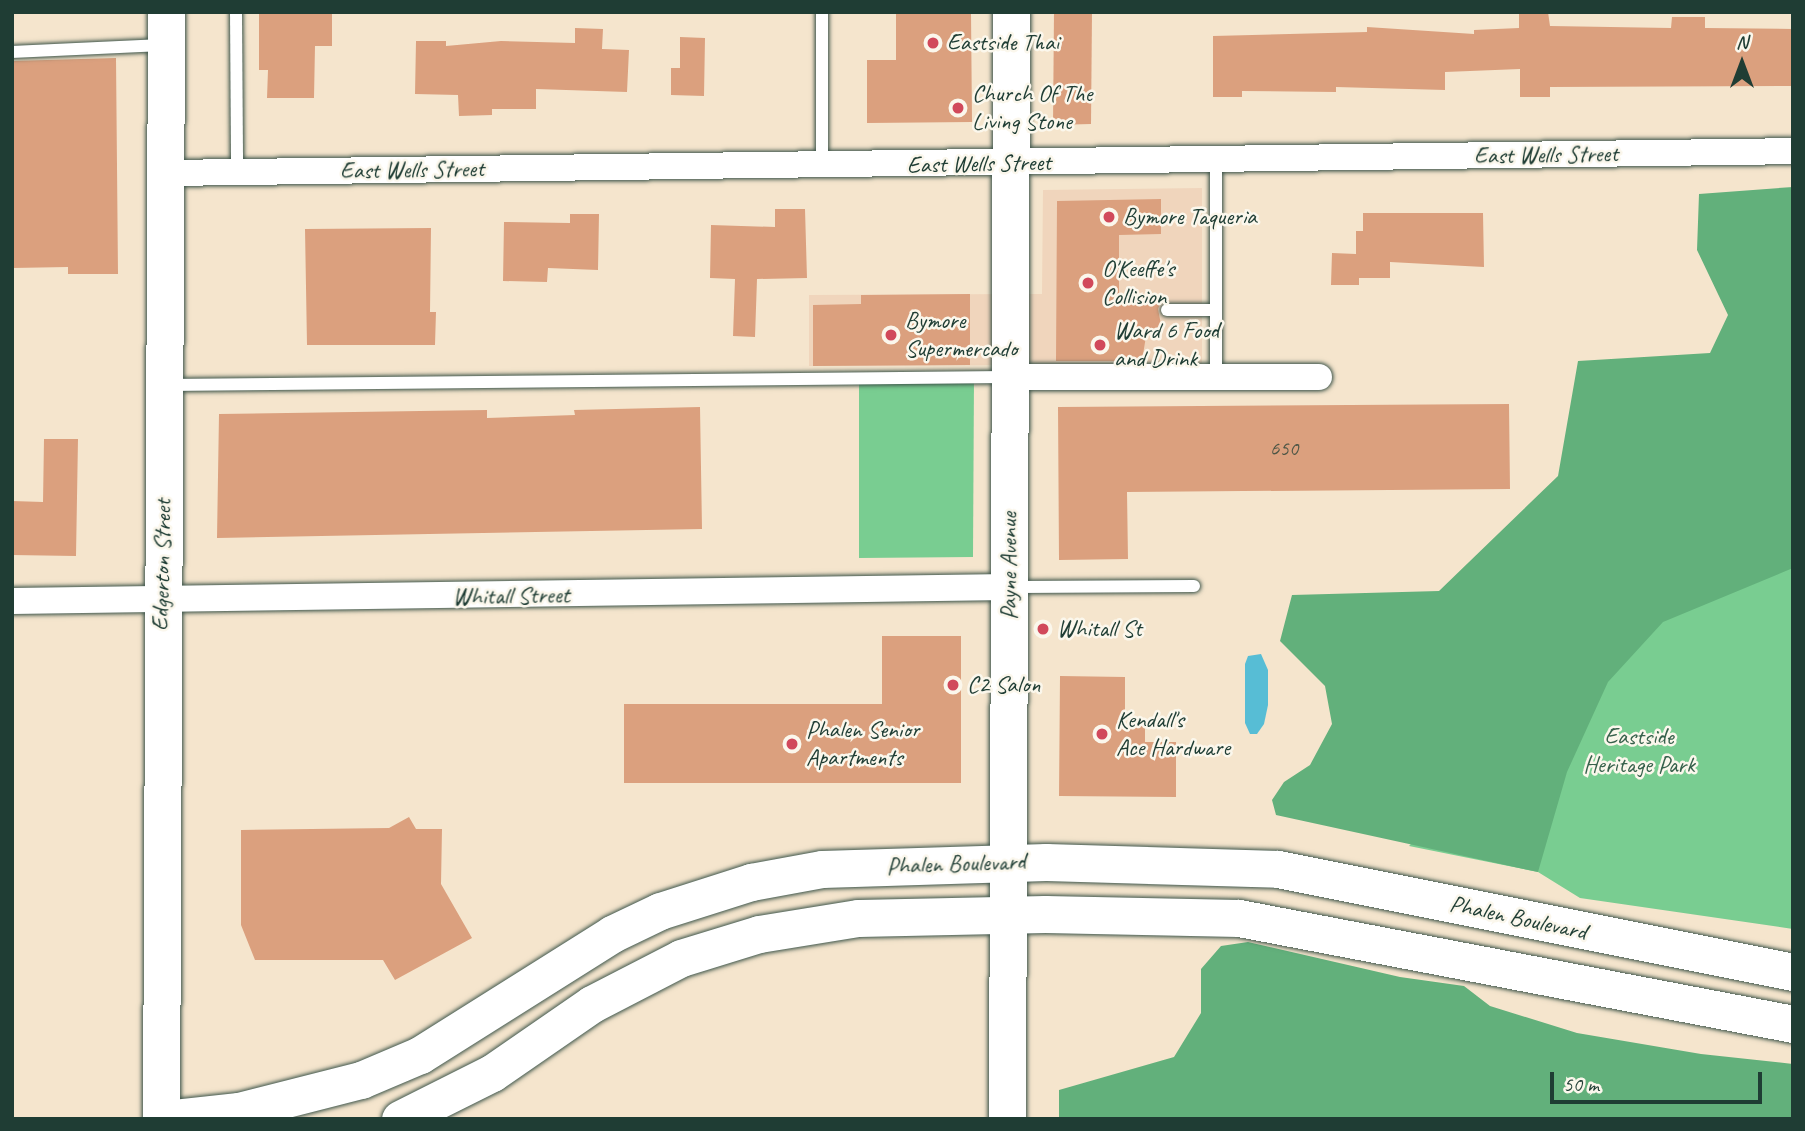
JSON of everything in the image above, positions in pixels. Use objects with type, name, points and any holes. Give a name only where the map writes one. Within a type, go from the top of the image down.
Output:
[{"type":"main road","name":"Payne Avenue","points":[[1007,1105],[1011,12]]},
{"type":"main road","name":"Edgerton Street","points":[[163,1119],[160,600],[166,384],[166,28]]},
{"type":"main road","name":"Phalen Boulevard","points":[[163,1119],[252,1109],[361,1080],[420,1055],[612,934],[704,895],[822,869],[1008,862],[1250,866],[1793,972]]},
{"type":"main road","points":[[400,1119],[492,1073],[639,978],[716,945],[858,918],[1009,915],[1239,918],[1793,1024]]},
{"type":"street","name":"East Wells Street","points":[[166,173],[1793,151]]},
{"type":"street","points":[[1010,377],[1319,377]]},
{"type":"street","name":"Whitall Street","points":[[12,601],[1009,587]]},
{"type":"lane","points":[[236,12],[237,172]]},
{"type":"lane","points":[[822,12],[822,166]]},
{"type":"lane","points":[[12,52],[166,28]]},
{"type":"lane","points":[[1216,160],[1216,377]]},
{"type":"lane","points":[[1167,310],[1216,310]]},
{"type":"lane","points":[[166,384],[1010,377]]},
{"type":"lane","points":[[1009,587],[1194,586]]},
{"type":"shaded area","points":[[1202,188],[1202,364],[809,366],[809,295],[1042,294],[1043,190]]},
{"type":"green space","points":[[1793,187],[1793,568],[1663,622],[1608,682],[1567,772],[1538,872],[1276,815],[1272,800],[1284,782],[1310,765],[1332,724],[1325,686],[1280,641],[1292,595],[1439,591],[1558,476],[1578,361],[1710,353],[1728,315],[1697,250],[1699,194]]},
{"type":"green space","points":[[974,377],[973,557],[859,558],[859,378]]},
{"type":"green space","name":"Eastside Heritage Park","points":[[1793,448],[1793,929],[1580,898],[1538,872],[1409,846]]},
{"type":"green space","points":[[1248,942],[1400,977],[1464,986],[1490,1006],[1577,1033],[1701,1054],[1793,1064],[1793,1119],[1059,1119],[1059,1090],[1174,1057],[1201,1013],[1201,969],[1221,946]]},
{"type":"water","points":[[1261,654],[1268,670],[1268,705],[1264,724],[1257,734],[1250,734],[1245,723],[1245,664],[1248,656]]},
{"type":"building","points":[[259,12],[332,12],[332,46],[315,46],[314,98],[267,98],[268,70],[259,70]]},
{"type":"building","points":[[896,12],[971,12],[972,122],[867,123],[867,60],[896,60]]},
{"type":"building","points":[[1054,12],[1092,12],[1091,124],[1053,125]]},
{"type":"building","points":[[1548,12],[1550,26],[1671,28],[1672,17],[1705,17],[1705,28],[1793,29],[1793,86],[1550,87],[1550,97],[1520,97],[1520,69],[1445,72],[1445,90],[1336,87],[1336,92],[1242,91],[1242,97],[1213,97],[1213,36],[1367,32],[1367,27],[1474,34],[1474,30],[1519,28],[1519,13]]},
{"type":"building","points":[[575,28],[603,29],[602,49],[629,50],[627,92],[536,89],[536,109],[492,109],[492,115],[459,116],[458,95],[415,94],[416,41],[446,41],[446,46],[501,41],[575,43]]},
{"type":"building","points":[[680,37],[705,38],[704,96],[671,95],[671,68],[680,68]]},
{"type":"building","points":[[116,58],[118,274],[68,274],[68,267],[12,268],[12,61]]},
{"type":"building","points":[[1161,199],[1161,234],[1119,235],[1119,299],[1162,299],[1158,309],[1162,330],[1147,330],[1142,361],[1056,361],[1057,201]]},
{"type":"building","points":[[775,209],[805,209],[807,278],[757,279],[755,337],[733,336],[735,279],[710,278],[711,225],[775,227]]},
{"type":"building","points":[[1363,213],[1483,213],[1484,267],[1390,262],[1390,278],[1359,278],[1359,285],[1331,285],[1332,253],[1356,254],[1356,231],[1363,231]]},
{"type":"building","points":[[570,214],[599,214],[598,270],[548,268],[547,282],[503,281],[504,222],[570,223]]},
{"type":"building","points":[[431,228],[430,312],[436,312],[435,345],[307,345],[305,229]]},
{"type":"building","name":"Bymore Supermercado","points":[[970,294],[970,365],[813,366],[813,305],[861,304],[861,295]]},
{"type":"building","points":[[1509,404],[1510,489],[1127,492],[1128,559],[1059,560],[1058,407]]},
{"type":"building","points":[[700,407],[702,529],[217,538],[219,414],[487,410],[487,418],[575,415],[574,410]]},
{"type":"building","points":[[44,439],[78,439],[76,556],[12,555],[12,501],[43,502]]},
{"type":"building","name":"Phalen Senior Apartments","points":[[882,636],[961,636],[961,783],[624,783],[624,704],[882,704]]},
{"type":"building","name":"Kendall's Ace Hardware","points":[[1060,676],[1125,677],[1125,725],[1145,726],[1145,742],[1176,742],[1176,797],[1059,796]]},
{"type":"building","points":[[409,817],[416,829],[442,829],[441,884],[472,938],[395,980],[383,960],[255,960],[241,925],[241,830],[389,828]]},
{"type":"place","name":"Eastside Thai","points":[[933,43]]},
{"type":"place","name":"Church Of The Living Stone","points":[[958,108]]},
{"type":"place","name":"Bymore Taqueria","points":[[1109,217]]},
{"type":"place","name":"O'Keeffe's Collision","points":[[1088,283]]},
{"type":"place","name":"Bymore Supermercado","points":[[891,335]]},
{"type":"place","name":"Ward 6 Food and Drink","points":[[1100,345]]},
{"type":"place","name":"Whitall St","points":[[1043,629]]},
{"type":"place","name":"C2 Salon","points":[[953,685]]},
{"type":"place","name":"Kendall's Ace Hardware","points":[[1102,734]]},
{"type":"place","name":"Phalen Senior Apartments","points":[[792,744]]}]
